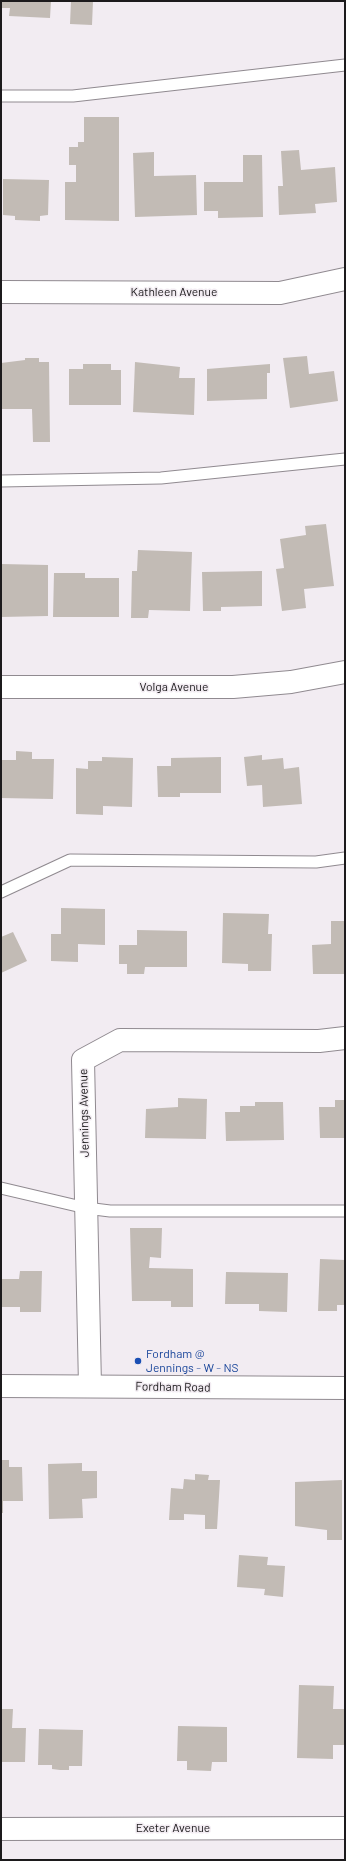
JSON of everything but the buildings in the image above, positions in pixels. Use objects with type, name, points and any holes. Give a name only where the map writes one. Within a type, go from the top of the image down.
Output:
[{"type":"street","name":"Kathleen Avenue","points":[[1,292],[280,293],[345,279]]},
{"type":"street","name":"Volga Avenue","points":[[1,686],[233,687],[291,682],[345,672]]},
{"type":"street","name":"Jennings Avenue","points":[[90,1386],[83,1060],[120,1040],[319,1041],[345,1038]]},
{"type":"street","name":"Fordham Road","points":[[1,1386],[345,1388]]},
{"type":"street","name":"Exeter Avenue","points":[[1,1829],[345,1828]]},
{"type":"lane","points":[[1,96],[73,96],[345,65]]},
{"type":"lane","points":[[1,481],[161,478],[345,458]]},
{"type":"lane","points":[[1,892],[70,860],[316,862],[345,858]]},
{"type":"lane","points":[[1,1188],[86,1208],[110,1211],[345,1211]]},
{"type":"place","name":"Fordham @ Jennings - W - NS","points":[[138,1361]]}]
